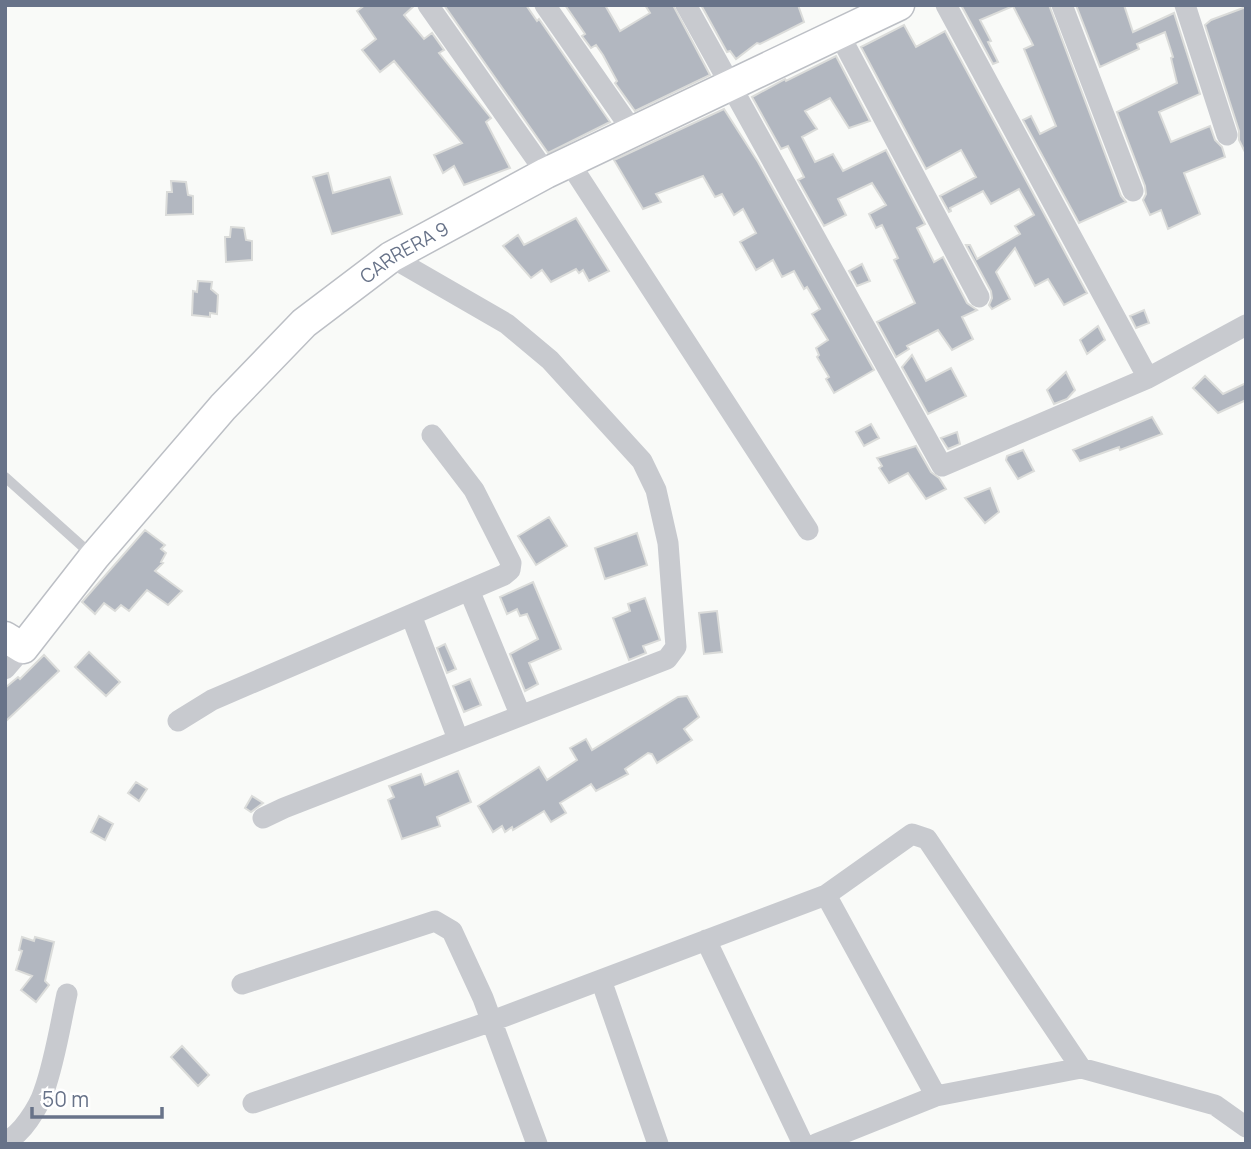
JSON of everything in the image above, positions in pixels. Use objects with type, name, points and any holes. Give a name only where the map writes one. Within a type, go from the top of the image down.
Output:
[{"type":"main road","name":"CARRERA 9","points":[[11,651],[223,407],[303,323],[391,257],[557,167],[632,130],[733,86],[899,5]]},
{"type":"street","points":[[428,5],[557,167],[808,530]]},
{"type":"street","points":[[545,5],[632,130]]},
{"type":"street","points":[[687,5],[939,464],[944,466],[1148,378],[1246,325]]},
{"type":"street","points":[[946,5],[1148,378]]},
{"type":"street","points":[[1062,5],[1133,191]]},
{"type":"street","points":[[1185,5],[1227,135]]},
{"type":"street","points":[[839,34],[979,297]]},
{"type":"street","points":[[263,818],[520,714],[667,659],[676,648],[668,543],[656,490],[642,461],[550,360],[507,324],[391,257]]},
{"type":"street","points":[[178,721],[212,700],[504,575],[510,570],[511,563],[474,489],[432,435]]},
{"type":"street","points":[[469,590],[520,714]]},
{"type":"street","points":[[411,615],[458,739]]},
{"type":"street","points":[[253,1103],[492,1021],[827,895],[912,834],[927,839],[1081,1068]]},
{"type":"street","points":[[827,895],[936,1096]]},
{"type":"street","points":[[242,984],[435,921],[452,931],[468,962],[537,1144]]},
{"type":"street","points":[[706,940],[803,1144]]},
{"type":"street","points":[[601,979],[658,1144]]},
{"type":"street","points":[[5,1140],[12,1140],[19,1135],[44,1093],[68,994]]},
{"type":"street","points":[[816,1144],[936,1096],[1081,1068],[1215,1105],[1246,1127]]},
{"type":"lane","points":[[5,477],[94,557]]},
{"type":"building","points":[[365,5],[415,5],[404,15],[424,39],[432,33],[444,50],[439,53],[491,118],[486,122],[510,168],[464,185],[454,166],[443,173],[434,155],[462,143],[394,61],[380,72],[362,50],[376,39],[357,11]]},
{"type":"building","points":[[444,5],[526,5],[537,21],[539,19],[610,122],[548,153]]},
{"type":"building","points":[[565,5],[605,5],[620,31],[650,13],[645,5],[673,5],[710,75],[635,111],[615,83],[617,81],[603,55],[596,45],[591,48],[582,36],[585,34]]},
{"type":"building","points":[[701,5],[798,5],[804,22],[760,44],[757,43],[736,59],[730,51],[727,52]]},
{"type":"building","points":[[961,5],[1049,5],[1121,196],[1126,202],[1079,223],[1023,120],[1031,116],[1040,134],[1056,126],[1024,49],[1033,45],[1013,6],[980,20],[998,62],[993,64]]},
{"type":"building","points":[[1076,5],[1124,5],[1133,32],[1174,13],[1200,94],[1159,112],[1171,142],[1210,126],[1225,157],[1184,173],[1200,214],[1168,229],[1161,210],[1150,215],[1143,200],[1146,194],[1145,186],[1117,112],[1177,83],[1165,32],[1137,44],[1139,49],[1100,67]]},
{"type":"building","points":[[1246,7],[1245,152],[1239,140],[1239,131],[1205,25],[1211,20]]},
{"type":"building","points":[[904,25],[916,47],[945,31],[1087,293],[1064,305],[1048,279],[1035,286],[1015,248],[996,272],[1010,299],[992,309],[989,305],[991,291],[966,245],[970,245],[977,259],[1020,234],[1015,226],[1034,215],[1019,189],[991,204],[983,191],[950,208],[949,212],[940,196],[976,177],[961,150],[926,169],[861,47]]},
{"type":"building","points":[[836,56],[870,121],[849,128],[830,98],[805,111],[817,129],[802,137],[815,162],[833,154],[843,171],[886,150],[925,224],[917,228],[934,262],[943,257],[967,303],[977,310],[962,317],[973,339],[952,350],[938,330],[907,346],[909,349],[896,357],[877,322],[915,303],[894,260],[898,258],[882,225],[876,228],[869,214],[886,205],[872,183],[838,199],[846,215],[824,226],[798,180],[804,177],[788,146],[781,149],[752,97]]},
{"type":"building","points":[[724,109],[758,162],[874,370],[834,393],[826,379],[829,377],[817,357],[819,355],[816,348],[828,340],[812,314],[820,309],[794,271],[782,277],[773,260],[756,270],[740,242],[756,233],[743,209],[734,215],[722,194],[715,197],[703,176],[656,194],[661,202],[643,209],[614,160]]},
{"type":"building","points":[[328,173],[333,193],[390,177],[402,214],[332,234],[313,177]]},
{"type":"building","points":[[171,181],[186,182],[188,195],[193,196],[193,214],[166,215],[167,192],[172,192]]},
{"type":"building","points":[[576,218],[609,271],[589,281],[583,270],[579,273],[576,269],[551,282],[542,270],[531,278],[503,246],[518,235],[524,245]]},
{"type":"building","points":[[231,227],[244,228],[246,240],[252,241],[252,260],[226,262],[225,237],[230,237]]},
{"type":"building","points":[[862,264],[870,281],[857,286],[849,271]]},
{"type":"building","points":[[198,281],[212,282],[211,289],[218,295],[217,314],[210,313],[210,317],[192,315],[193,291],[197,292]]},
{"type":"building","points":[[1144,310],[1149,323],[1136,328],[1130,316]]},
{"type":"building","points":[[1098,326],[1105,340],[1087,354],[1080,340]]},
{"type":"building","points":[[912,355],[926,381],[951,368],[966,396],[928,414],[902,367]]},
{"type":"building","points":[[1066,372],[1075,390],[1067,399],[1054,404],[1047,390]]},
{"type":"building","points":[[1205,376],[1223,394],[1246,383],[1246,400],[1218,413],[1193,388]]},
{"type":"building","points":[[1152,417],[1162,434],[1080,461],[1073,450]]},
{"type":"building","points":[[871,424],[879,438],[864,446],[856,432]]},
{"type":"building","points":[[957,432],[960,444],[948,449],[941,438]]},
{"type":"building","points":[[916,446],[931,472],[946,489],[926,499],[908,473],[889,483],[879,468],[882,466],[877,458]]},
{"type":"building","points":[[1023,450],[1034,471],[1018,479],[1006,460],[1007,456]]},
{"type":"building","points":[[990,488],[999,512],[985,523],[965,498]]},
{"type":"building","points":[[549,517],[567,546],[536,565],[518,536]]},
{"type":"building","points":[[145,530],[165,545],[161,549],[166,553],[161,562],[163,563],[155,571],[182,591],[168,605],[147,590],[129,611],[121,605],[115,611],[104,603],[95,614],[82,602]]},
{"type":"building","points":[[637,533],[647,565],[605,579],[595,548]]},
{"type":"building","points":[[533,582],[561,649],[529,663],[538,684],[525,691],[510,654],[538,639],[527,614],[520,616],[517,609],[507,614],[500,597]]},
{"type":"building","points":[[645,598],[660,640],[643,646],[646,653],[629,660],[613,618],[630,611],[628,604]]},
{"type":"building","points":[[717,611],[722,652],[704,654],[699,613]]},
{"type":"building","points":[[445,644],[456,669],[447,673],[437,648]]},
{"type":"building","points":[[89,652],[120,682],[106,696],[75,667]]},
{"type":"building","points":[[44,655],[59,671],[5,722],[5,688],[18,677],[20,679]]},
{"type":"building","points":[[470,679],[481,705],[464,712],[453,686]]},
{"type":"building","points":[[687,696],[699,717],[684,729],[692,740],[657,763],[652,754],[648,753],[625,769],[628,774],[596,791],[591,784],[560,803],[566,813],[551,822],[544,811],[513,830],[512,827],[505,832],[502,826],[493,832],[478,806],[539,767],[547,780],[577,760],[570,748],[586,739],[592,750],[678,697]]},
{"type":"building","points":[[458,771],[471,802],[437,817],[440,826],[402,839],[388,800],[394,797],[389,786],[421,774],[425,785]]},
{"type":"building","points":[[136,782],[147,789],[139,801],[128,793]]},
{"type":"building","points":[[252,796],[263,803],[251,812],[245,808]]},
{"type":"building","points":[[99,816],[113,824],[105,840],[91,832]]},
{"type":"building","points":[[22,937],[54,942],[45,981],[49,985],[36,1002],[21,990],[32,976],[16,970],[22,951],[19,950]]},
{"type":"building","points":[[182,1046],[209,1075],[198,1086],[171,1057]]}]
